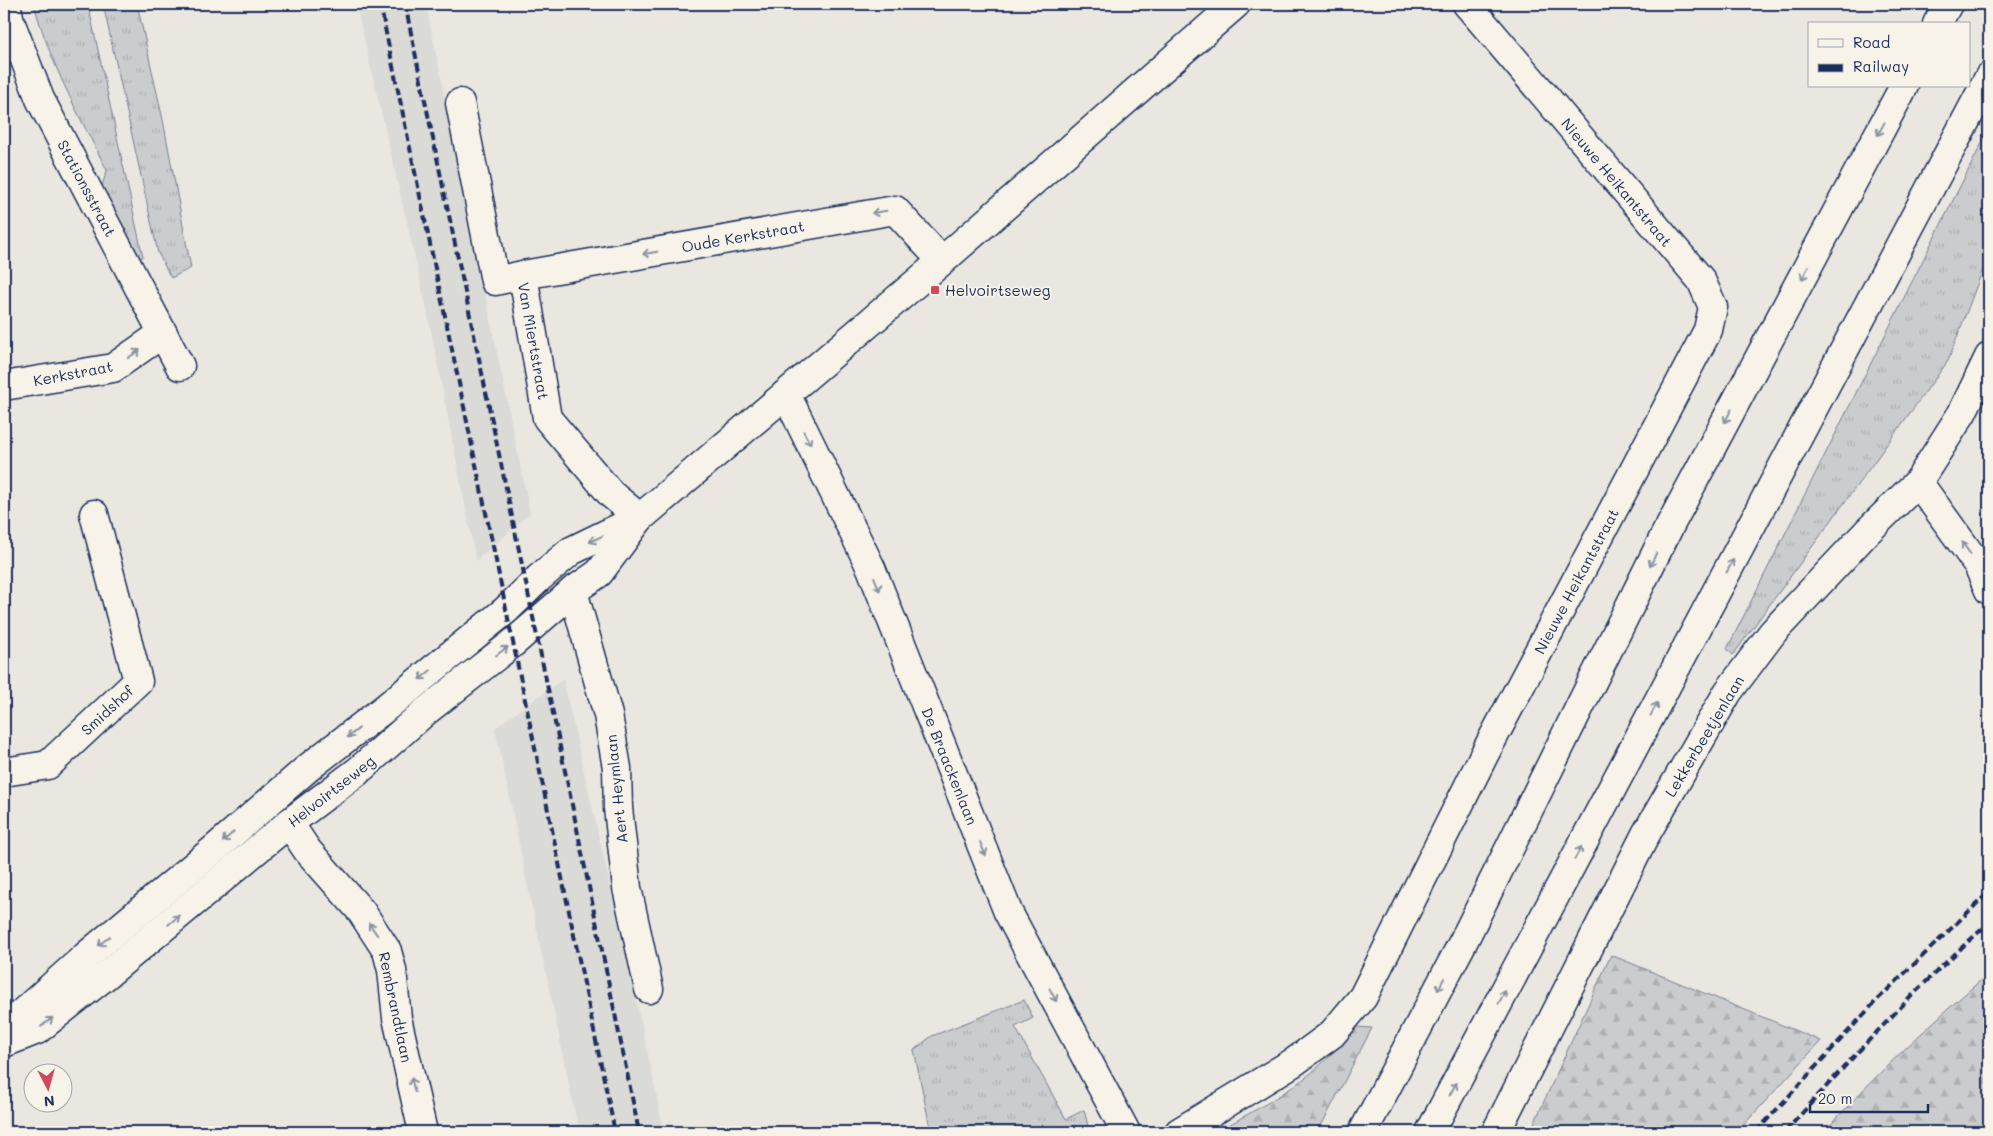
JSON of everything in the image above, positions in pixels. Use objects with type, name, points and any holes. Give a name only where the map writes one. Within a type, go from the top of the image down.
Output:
[{"type":"main road","name":"Stationsstraat","points":[[6,4],[10,21],[40,99],[180,366]]},
{"type":"main road","name":"Helvoirtseweg","points":[[4,1043],[37,1030],[290,823],[358,771],[426,711],[513,643],[573,590],[599,573],[640,518],[942,261],[1236,4]]},
{"type":"main road","name":"Nieuwe Heikantstraat","points":[[1179,1132],[1294,1062],[1332,1034],[1363,996],[1489,746],[1708,330],[1713,307],[1701,280],[1467,4]]},
{"type":"main road","points":[[1938,22],[1948,4]]},
{"type":"main road","points":[[1430,1132],[1989,77]]},
{"type":"main road","points":[[1363,1132],[1464,940],[1667,531],[1903,88]]},
{"type":"main road","name":"Van Miertstraat","points":[[460,103],[495,280],[523,275],[547,418],[611,494],[640,518]]},
{"type":"main road","name":"Oude Kerkstraat","points":[[523,275],[895,210],[942,261]]},
{"type":"main road","name":"Kerkstraat","points":[[4,386],[113,368],[163,333]]},
{"type":"main road","name":"Lekkerbeetjenlaan","points":[[1496,1132],[1646,834],[1728,692],[1773,632],[1867,532],[1918,482],[1962,413],[1989,357]]},
{"type":"main road","name":"De Braackenlaan","points":[[786,394],[871,568],[1008,912],[1126,1132]]},
{"type":"main road","points":[[1918,482],[1978,565],[1989,590]]},
{"type":"main road","name":"Smidshof","points":[[4,772],[48,765],[138,681],[94,514]]},
{"type":"main road","name":"Helvoirtseweg","points":[[4,1039],[22,1013],[86,956],[218,846],[308,767],[384,709],[506,610],[539,578],[571,551],[640,518]]},
{"type":"main road","name":"Aert Heymlaan","points":[[573,590],[608,715],[617,768],[618,808],[627,888],[650,989]]},
{"type":"main road","name":"Rembrandtlaan","points":[[290,823],[307,850],[360,911],[387,951],[392,970],[397,1018],[423,1132]]},
{"type":"shaded area","points":[[356,4],[426,4],[530,513],[476,561],[426,305]]},
{"type":"shaded area","points":[[563,679],[644,1035],[664,1132],[579,1132],[495,728]]},
{"type":"green space","points":[[34,4],[88,4],[143,257],[138,259],[101,189],[107,170],[57,68]]},
{"type":"green space","points":[[103,4],[137,4],[163,120],[191,268],[171,278],[158,253]]},
{"type":"green space","points":[[1989,129],[1989,253],[1948,361],[1733,655],[1727,649]]},
{"type":"green space","points":[[1611,955],[1821,1041],[1737,1132],[1530,1132]]},
{"type":"green space","points":[[1989,973],[1989,1132],[1824,1132],[1904,1050]]},
{"type":"green space","points":[[1024,1000],[1033,1018],[1015,1027],[1066,1119],[1084,1110],[1088,1126],[1087,1132],[931,1132],[914,1050],[932,1036]]},
{"type":"green space","points":[[1356,1027],[1372,1028],[1318,1132],[1216,1132],[1272,1100],[1305,1078]]},
{"type":"railway","points":[[380,4],[615,1132]]},
{"type":"railway","points":[[405,4],[639,1132]]},
{"type":"railway","points":[[1756,1132],[1877,1000],[1989,892]]},
{"type":"railway","points":[[1785,1132],[1910,998],[1989,923]]},
{"type":"place","name":"Helvoirtseweg","points":[[935,290]]}]
